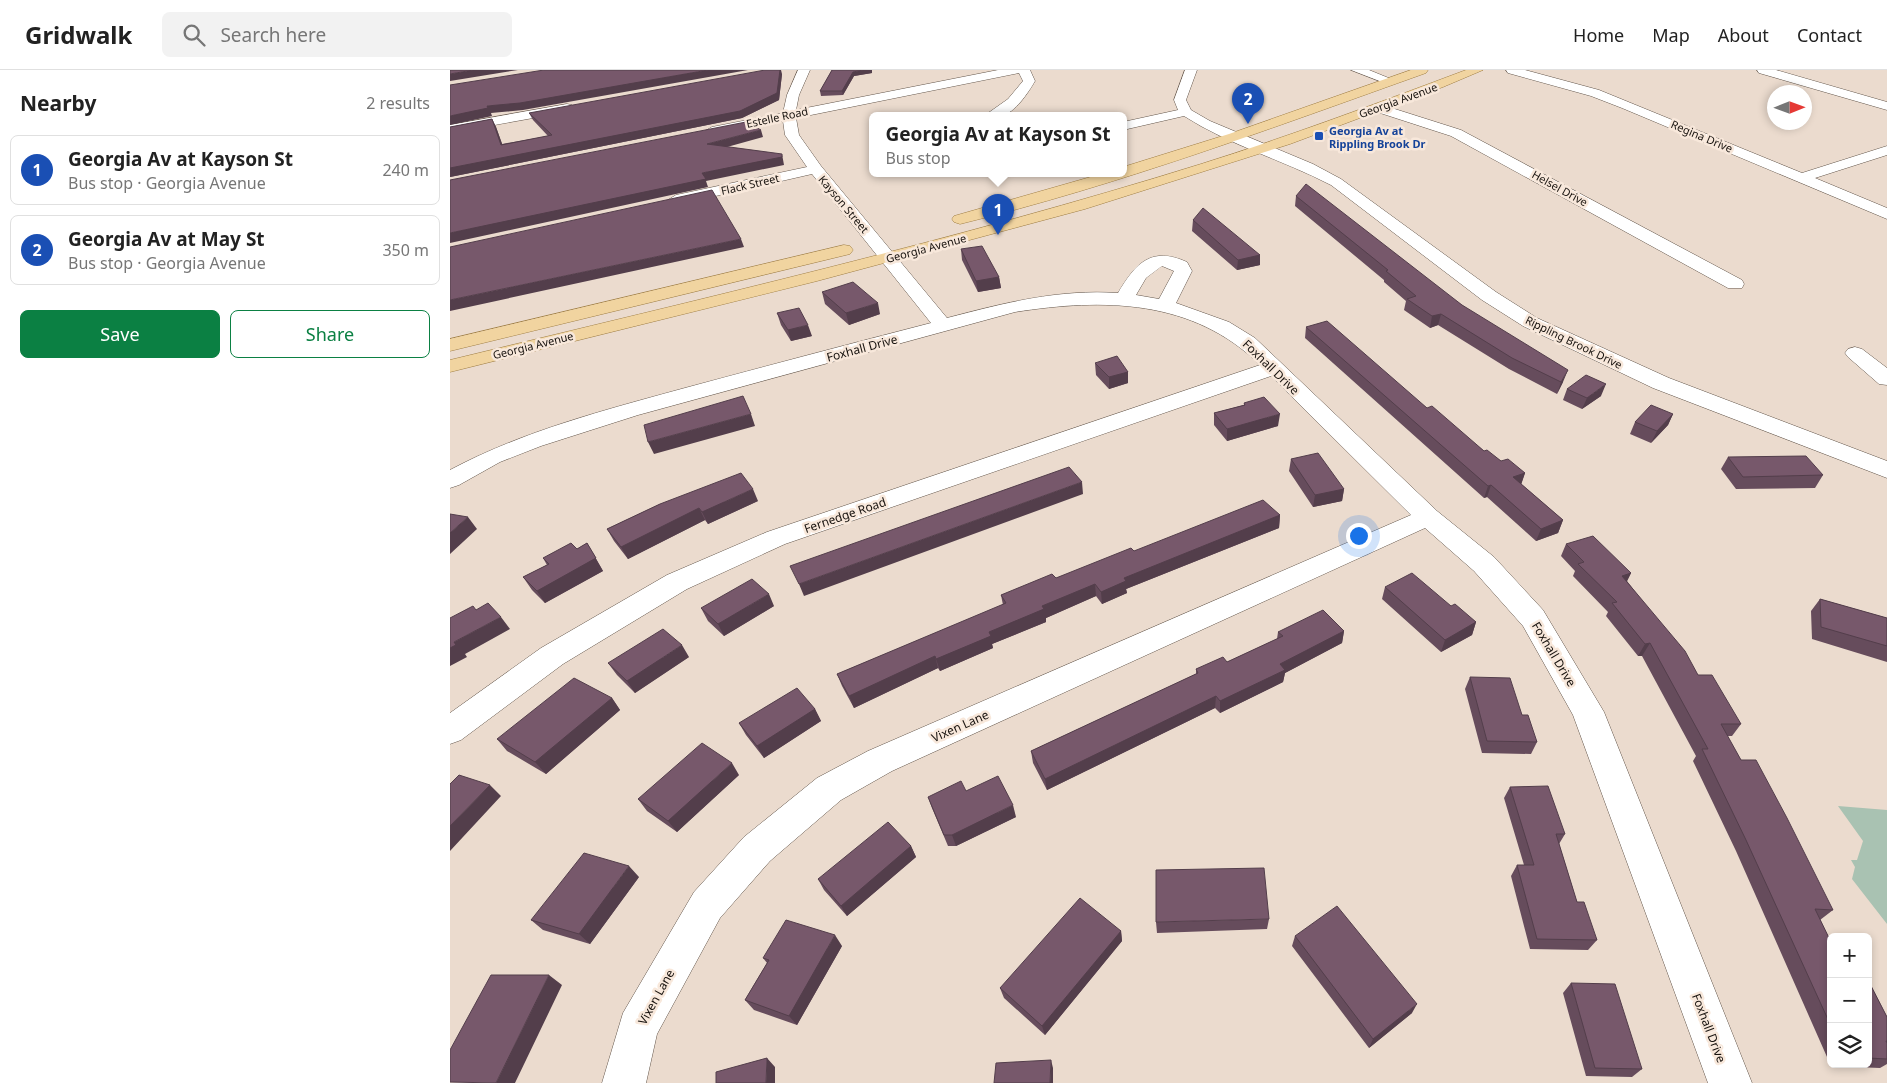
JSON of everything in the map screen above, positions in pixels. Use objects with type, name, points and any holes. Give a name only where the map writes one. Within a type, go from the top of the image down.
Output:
[{"type":"main road","name":"Georgia Avenue","points":[[1127,171],[1234,137],[1422,70]]},
{"type":"main road","name":"Georgia Avenue","points":[[450,366],[887,258],[1033,219],[1263,149],[1379,108],[1478,70]]},
{"type":"main road","name":"Georgia Avenue","points":[[946,223],[1107,177]]},
{"type":"main road","name":"Georgia Avenue","points":[[450,345],[894,238]]},
{"type":"street","name":"Kayson Street","points":[[804,70],[793,96],[789,114],[792,135],[816,169],[942,324]]},
{"type":"street","name":"Estelle Road","points":[[699,133],[1016,70]]},
{"type":"street","points":[[999,112],[1024,90],[1029,81],[1024,70]]},
{"type":"street","points":[[1127,125],[1186,112],[1180,100],[1191,70]]},
{"type":"street","points":[[1357,70],[1390,81]]},
{"type":"street","name":"Regina Drive","points":[[1512,70],[1595,93],[1627,105],[1887,214]]},
{"type":"street","points":[[1763,70],[1887,106]]},
{"type":"street","points":[[450,129],[576,106]]},
{"type":"street","name":"Helsel Drive","points":[[1379,108],[1434,124],[1473,142],[1735,284]]},
{"type":"street","name":"Rippling Brook Drive","points":[[1186,112],[1204,124],[1308,167],[1336,182],[1489,296],[1530,322],[1661,384],[1886,466]]},
{"type":"street","points":[[1801,178],[1887,150]]},
{"type":"street","name":"Flack Street","points":[[662,204],[816,169]]},
{"type":"street","points":[[1124,299],[1146,266],[1158,262],[1175,262],[1181,266],[1183,271],[1166,304]]},
{"type":"street","name":"Foxhall Drive","points":[[450,480],[492,457],[533,441],[630,410],[906,336],[942,324],[1045,300],[1124,299],[1166,304],[1229,328],[1248,342],[1428,517],[1484,564],[1533,618],[1588,712],[1730,1083]]},
{"type":"street","points":[[1855,353],[1887,380]]},
{"type":"street","name":"Fernedge Road","points":[[450,731],[552,656],[677,582],[776,538],[1273,368]]},
{"type":"street","name":"Vixen Lane","points":[[624,1083],[638,1028],[707,905],[757,848],[829,789],[880,761],[1428,517]]},
{"type":"green space","points":[[1838,806],[1887,810],[1887,924],[1852,879],[1855,867],[1851,860],[1857,860],[1863,841]]},
{"type":"building","points":[[450,70],[473,70],[450,74]]},
{"type":"building","points":[[544,70],[708,70],[520,103],[487,106],[488,108],[450,116],[450,85]]},
{"type":"building","points":[[765,70],[780,70],[777,93],[740,111],[450,168],[450,127],[492,119],[501,145],[552,135],[529,113]]},
{"type":"building","points":[[832,70],[863,70],[853,72],[842,91],[820,91]]},
{"type":"building","points":[[746,122],[761,130],[707,144],[782,154],[782,157],[702,173],[706,179],[450,233],[450,180]]},
{"type":"building","points":[[1306,184],[1462,305],[1568,370],[1561,382],[1512,358],[1441,314],[1432,316],[1407,299],[1416,296],[1386,271],[1388,270],[1296,196]]},
{"type":"building","points":[[712,190],[741,239],[450,300],[450,247]]},
{"type":"building","points":[[1203,208],[1260,255],[1238,260],[1193,220]]},
{"type":"building","points":[[982,246],[999,277],[976,281],[961,249]]},
{"type":"building","points":[[853,282],[878,303],[846,313],[822,292]]},
{"type":"building","points":[[799,308],[808,325],[788,330],[777,313]]},
{"type":"building","points":[[1327,321],[1427,408],[1432,406],[1484,451],[1487,450],[1501,461],[1508,459],[1525,473],[1513,477],[1563,520],[1541,529],[1491,485],[1488,486],[1306,327]]},
{"type":"building","points":[[1117,356],[1128,372],[1109,377],[1095,363]]},
{"type":"building","points":[[1586,375],[1606,384],[1587,398],[1567,389]]},
{"type":"building","points":[[743,396],[751,414],[648,442],[644,425]]},
{"type":"building","points":[[1264,397],[1280,414],[1227,429],[1214,413],[1245,405],[1244,403]]},
{"type":"building","points":[[1651,405],[1673,414],[1657,431],[1635,422]]},
{"type":"building","points":[[1318,453],[1344,489],[1315,495],[1291,459]]},
{"type":"building","points":[[1806,456],[1823,475],[1743,477],[1728,457]]},
{"type":"building","points":[[1069,467],[1082,482],[799,584],[790,566]]},
{"type":"building","points":[[741,473],[753,489],[702,512],[699,508],[621,547],[607,529],[660,504]]},
{"type":"building","points":[[1263,500],[1280,515],[1124,578],[1126,581],[1101,592],[1095,584],[1042,606],[1044,609],[989,632],[991,636],[936,659],[935,656],[849,696],[837,674],[1006,603],[1001,595],[1052,574],[1056,578],[1131,548],[1134,551]]},
{"type":"building","points":[[450,514],[468,517],[450,533]]},
{"type":"building","points":[[1593,536],[1631,573],[1622,576],[1685,651],[1698,675],[1712,675],[1741,724],[1721,724],[1741,760],[1756,760],[1833,910],[1815,909],[1827,934],[1827,1017],[1702,749],[1708,749],[1650,643],[1645,644],[1612,603],[1617,602],[1578,564],[1584,562],[1566,544]]},
{"type":"building","points":[[571,543],[577,549],[587,543],[596,558],[537,591],[523,577],[549,564],[543,558]]},
{"type":"building","points":[[1412,573],[1451,606],[1455,604],[1476,622],[1445,640],[1385,587]]},
{"type":"building","points":[[752,579],[769,594],[718,624],[701,608]]},
{"type":"building","points":[[1820,599],[1887,618],[1887,646],[1821,627]]},
{"type":"building","points":[[488,603],[501,617],[454,642],[456,645],[450,648],[450,618],[473,606],[476,610]]},
{"type":"building","points":[[1323,610],[1344,631],[1280,664],[1285,670],[1220,701],[1216,696],[1045,779],[1031,751],[1198,673],[1196,669],[1223,657],[1227,662],[1283,636],[1278,632]]},
{"type":"building","points":[[663,629],[682,645],[627,681],[608,663]]},
{"type":"building","points":[[1470,677],[1510,678],[1522,715],[1528,715],[1537,742],[1487,741]]},
{"type":"building","points":[[574,678],[612,698],[535,762],[497,739]]},
{"type":"building","points":[[797,688],[815,709],[757,746],[739,723]]},
{"type":"building","points":[[702,743],[732,763],[668,821],[638,799]]},
{"type":"building","points":[[459,775],[490,785],[450,826],[450,784]]},
{"type":"building","points":[[998,776],[1013,805],[952,835],[944,835],[928,797],[961,781],[966,791]]},
{"type":"building","points":[[1548,786],[1565,834],[1556,834],[1577,902],[1584,902],[1597,940],[1537,939],[1517,865],[1534,865],[1510,787]]},
{"type":"building","points":[[888,822],[911,846],[841,906],[818,879]]},
{"type":"building","points":[[584,853],[629,866],[579,934],[531,920]]},
{"type":"building","points":[[1264,868],[1269,919],[1156,922],[1156,870]]},
{"type":"building","points":[[1080,898],[1121,931],[1042,1026],[1000,988]]},
{"type":"building","points":[[1337,906],[1417,1004],[1373,1039],[1295,936]]},
{"type":"building","points":[[786,920],[835,935],[789,1016],[745,1000],[769,960],[763,958]]},
{"type":"building","points":[[491,975],[549,975],[496,1083],[450,1082],[450,1050]]},
{"type":"building","points":[[1571,983],[1615,984],[1642,1069],[1595,1068]]},
{"type":"building","points":[[1872,988],[1887,1017],[1887,1059],[1872,1058]]},
{"type":"building","points":[[767,1058],[766,1083],[716,1083],[716,1072]]},
{"type":"building","points":[[1051,1060],[1050,1083],[994,1083],[996,1063]]},
{"type":"place","name":"Georgia Av at May St","points":[[1248,124]]},
{"type":"place","name":"Georgia Av at Rippling Brook Dr","points":[[1319,136]]},
{"type":"place","name":"Georgia Av at Kayson St","points":[[998,235]]}]
